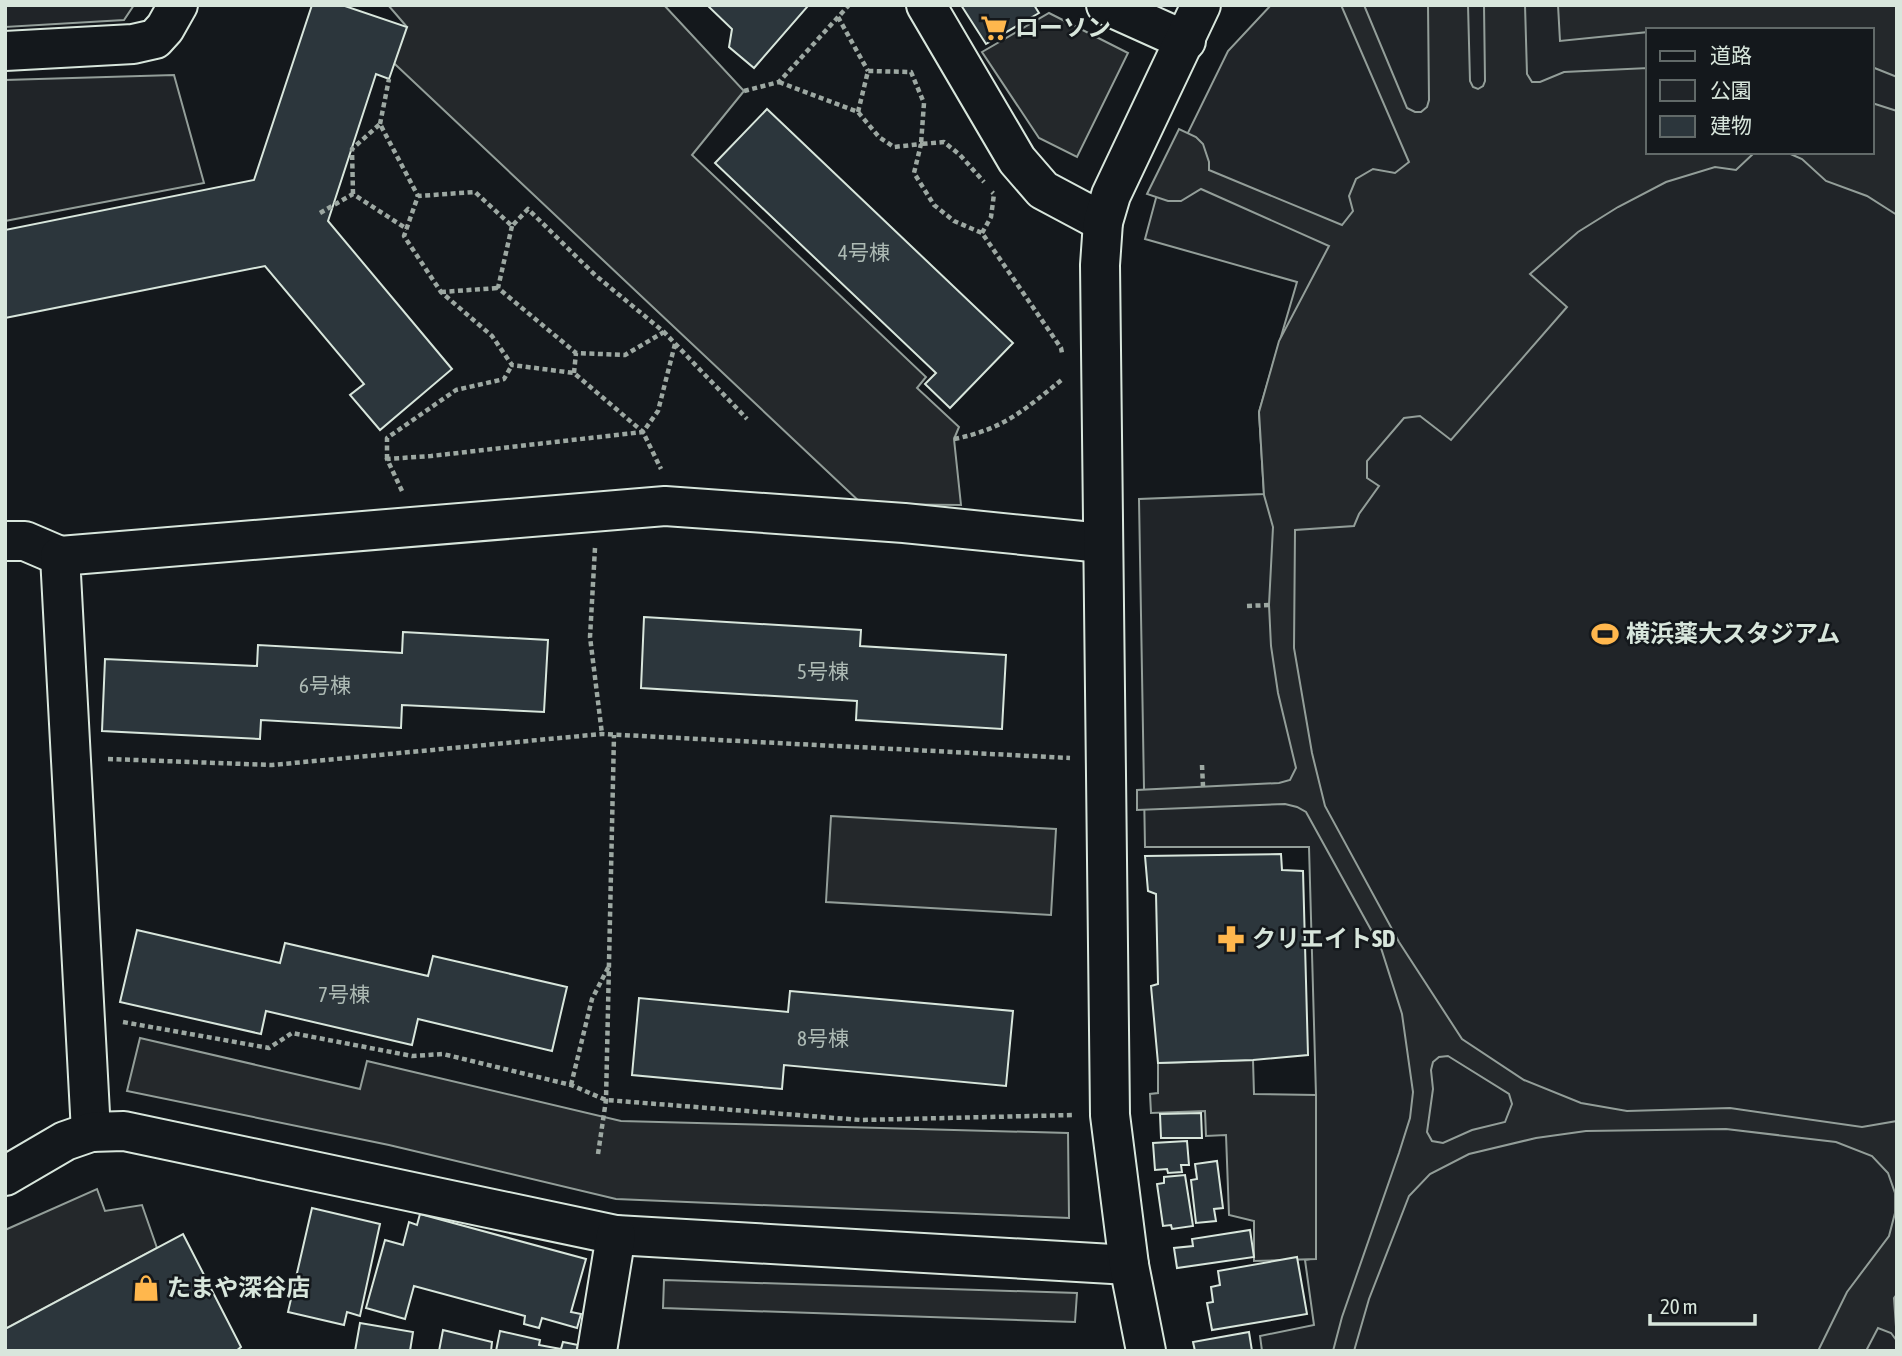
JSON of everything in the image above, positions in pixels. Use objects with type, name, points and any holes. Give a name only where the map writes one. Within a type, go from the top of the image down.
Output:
[{"type":"street","points":[[5,51],[133,44],[155,39],[165,28],[178,5]]},
{"type":"street","points":[[926,5],[1017,160],[1043,190],[1103,222]]},
{"type":"street","points":[[1106,5],[1185,41]]},
{"type":"street","points":[[1146,1351],[1129,1265],[1110,1115],[1100,265],[1103,222],[1111,195],[1201,5]]},
{"type":"street","points":[[5,541],[25,541],[60,556],[665,506],[904,523],[1102,544]]},
{"type":"street","points":[[60,556],[91,1132]]},
{"type":"street","points":[[5,1176],[65,1141],[91,1132],[124,1131],[616,1235],[1129,1265]]},
{"type":"street","points":[[597,1351],[616,1235]]},
{"type":"path","points":[[744,91],[779,82],[849,5]]},
{"type":"path","points":[[838,17],[868,71],[858,112]]},
{"type":"path","points":[[868,71],[911,72],[924,103],[921,144],[914,173],[934,205],[954,221],[982,233],[1061,348],[1062,358]]},
{"type":"path","points":[[353,194],[352,149],[380,124],[389,79]]},
{"type":"path","points":[[779,82],[858,112],[879,137],[894,147],[944,142],[960,155],[994,194],[991,217],[982,233]]},
{"type":"path","points":[[380,124],[418,197],[404,236],[441,292],[492,336],[512,365],[574,373],[643,432],[665,478],[665,506]]},
{"type":"path","points":[[418,197],[475,192],[512,226]]},
{"type":"path","points":[[320,213],[353,194]]},
{"type":"path","points":[[353,194],[407,229]]},
{"type":"path","points":[[498,288],[512,226],[528,209],[595,275],[664,332],[747,419]]},
{"type":"path","points":[[441,292],[498,288],[576,353],[625,355],[664,332]]},
{"type":"path","points":[[387,458],[431,456],[643,432],[658,411],[675,344]]},
{"type":"path","points":[[574,373],[576,353]]},
{"type":"path","points":[[418,527],[387,458],[387,438],[456,390],[504,379],[512,365]]},
{"type":"path","points":[[954,439],[983,433],[1015,417],[1065,377],[1064,368]]},
{"type":"path","points":[[597,512],[590,637],[602,734]]},
{"type":"path","points":[[1247,607],[1269,605]]},
{"type":"path","points":[[71,758],[272,765],[602,734],[1106,760]]},
{"type":"path","points":[[598,1154],[606,1100],[614,735]]},
{"type":"path","points":[[1202,765],[1203,786]]},
{"type":"path","points":[[571,1085],[592,999],[610,966]]},
{"type":"path","points":[[84,1015],[269,1048],[292,1033],[412,1056],[443,1054],[571,1085],[606,1100],[861,1120],[1110,1115]]},
{"type":"green space","points":[[5,5],[134,5],[124,20],[5,27]]},
{"type":"green space","points":[[1271,5],[1897,5],[1897,1351],[1262,1351],[1260,1336],[1314,1325],[1305,1260],[1316,1258],[1316,1095],[1309,847],[1145,847],[1139,499],[1264,494],[1259,412],[1297,282],[1145,239],[1156,198],[1228,51]]},
{"type":"green space","points":[[174,75],[204,183],[5,221],[5,80]]},
{"type":"shaded area","points":[[388,5],[664,5],[744,91],[692,155],[926,377],[917,388],[959,427],[954,439],[961,505],[862,504],[381,51],[407,27]]},
{"type":"shaded area","points":[[1341,5],[1364,5],[1407,108],[1415,112],[1421,112],[1427,107],[1429,100],[1428,5],[1468,5],[1470,81],[1473,87],[1478,89],[1485,81],[1484,5],[1525,5],[1527,74],[1532,82],[1540,82],[1564,72],[1646,68],[1646,154],[1753,154],[1736,170],[1715,167],[1666,182],[1618,207],[1578,232],[1530,274],[1567,307],[1451,440],[1420,416],[1404,418],[1367,461],[1367,478],[1379,486],[1359,514],[1354,526],[1295,530],[1294,648],[1312,753],[1325,806],[1399,942],[1462,1039],[1524,1080],[1581,1103],[1627,1111],[1730,1108],[1862,1127],[1897,1121],[1897,1294],[1894,1298],[1897,1341],[1891,1333],[1878,1328],[1866,1351],[1818,1351],[1847,1292],[1889,1236],[1895,1213],[1895,1193],[1888,1173],[1872,1156],[1836,1142],[1726,1129],[1586,1131],[1536,1138],[1469,1154],[1430,1174],[1409,1196],[1369,1299],[1354,1351],[1333,1351],[1342,1317],[1410,1118],[1413,1092],[1402,1014],[1381,948],[1306,812],[1285,804],[1137,810],[1137,790],[1279,783],[1290,780],[1296,768],[1278,693],[1271,646],[1269,605],[1273,527],[1264,495],[1259,412],[1279,341],[1329,246],[1201,189],[1181,201],[1168,201],[1147,194],[1179,129],[1196,137],[1203,144],[1209,170],[1342,225],[1353,211],[1349,196],[1356,179],[1373,169],[1395,173],[1409,162]],"holes":[[[1448,1056],[1509,1094],[1512,1104],[1505,1122],[1472,1130],[1443,1143],[1432,1141],[1427,1132],[1433,1089],[1431,1070],[1433,1062],[1439,1057]]]},
{"type":"shaded area","points":[[1558,5],[1897,5],[1897,77],[1874,68],[1874,28],[1646,28],[1646,32],[1560,41]]},
{"type":"shaded area","points":[[1049,13],[1128,53],[1077,157],[1039,138],[982,52]]},
{"type":"shaded area","points":[[1874,104],[1897,111],[1897,215],[1867,196],[1826,181],[1802,159],[1791,154],[1874,154]]},
{"type":"shaded area","points":[[831,816],[1056,829],[1051,915],[826,902]]},
{"type":"shaded area","points":[[140,1038],[360,1089],[367,1061],[621,1121],[1068,1133],[1069,1218],[616,1199],[389,1145],[127,1091]]},
{"type":"shaded area","points":[[1253,1060],[1254,1094],[1316,1095],[1316,1259],[1254,1261],[1254,1221],[1229,1215],[1226,1135],[1206,1136],[1205,1111],[1151,1113],[1150,1094],[1158,1093],[1158,1063]]},
{"type":"shaded area","points":[[97,1189],[105,1211],[142,1205],[157,1248],[5,1329],[5,1230]]},
{"type":"shaded area","points":[[664,1280],[1077,1293],[1075,1322],[663,1308]]},
{"type":"building","points":[[312,5],[342,5],[407,27],[389,79],[376,74],[328,221],[452,369],[380,430],[350,395],[364,384],[265,266],[5,318],[5,230],[254,180]]},
{"type":"building","points":[[707,5],[808,6],[754,68],[729,47],[732,29]]},
{"type":"building","name":"ローソン","points":[[961,5],[1034,5],[1039,13],[986,44]]},
{"type":"building","points":[[767,109],[1013,343],[950,408],[925,384],[936,373],[715,163]]},
{"type":"building","points":[[644,617],[861,630],[860,646],[1006,655],[1002,729],[856,720],[857,701],[641,688]]},
{"type":"building","points":[[403,632],[548,640],[544,712],[402,705],[401,728],[261,720],[260,739],[102,731],[105,659],[257,666],[258,645],[402,653]]},
{"type":"building","name":"クリエイトSD","points":[[1281,854],[1282,870],[1303,871],[1308,1055],[1158,1063],[1151,986],[1158,984],[1156,894],[1148,891],[1145,856]]},
{"type":"building","points":[[137,930],[280,963],[285,943],[428,976],[433,956],[567,987],[552,1051],[418,1019],[412,1045],[266,1011],[261,1034],[120,1002]]},
{"type":"building","points":[[790,991],[1013,1011],[1006,1086],[784,1065],[782,1089],[632,1075],[639,998],[788,1012]]},
{"type":"building","points":[[1201,1113],[1202,1138],[1161,1138],[1160,1114]]},
{"type":"building","points":[[1187,1141],[1189,1165],[1181,1165],[1182,1172],[1155,1170],[1153,1143]]},
{"type":"building","points":[[1217,1161],[1223,1208],[1214,1209],[1216,1221],[1196,1223],[1191,1180],[1197,1179],[1195,1164]]},
{"type":"building","points":[[1185,1175],[1193,1226],[1172,1229],[1171,1225],[1163,1226],[1157,1184],[1164,1183],[1164,1177]]},
{"type":"building","points":[[312,1208],[380,1224],[360,1316],[347,1312],[344,1325],[288,1312]]},
{"type":"building","points":[[420,1214],[586,1259],[571,1312],[581,1314],[577,1328],[542,1318],[539,1328],[524,1324],[525,1316],[414,1286],[405,1319],[366,1308],[385,1240],[403,1245],[409,1222],[417,1225]]},
{"type":"building","points":[[1250,1230],[1254,1257],[1177,1268],[1174,1248],[1193,1246],[1192,1239]]},
{"type":"building","name":"たまや深谷店","points":[[183,1234],[241,1347],[236,1351],[5,1351],[5,1329]]},
{"type":"building","points":[[1297,1257],[1307,1314],[1212,1330],[1207,1303],[1213,1302],[1211,1287],[1220,1285],[1218,1271]]},
{"type":"building","points":[[360,1323],[413,1332],[410,1351],[355,1351]]},
{"type":"building","points":[[443,1330],[492,1342],[491,1351],[439,1351]]},
{"type":"building","points":[[500,1331],[540,1340],[539,1345],[561,1349],[563,1342],[578,1345],[576,1351],[496,1351]]},
{"type":"building","points":[[1249,1332],[1252,1351],[1195,1351],[1193,1342]]},
{"type":"place","name":"ローソン","points":[[994,28]]},
{"type":"place","name":"横浜薬大スタジアム","points":[[1605,634]]},
{"type":"place","name":"クリエイトSD","points":[[1231,939]]},
{"type":"place","name":"たまや深谷店","points":[[146,1288]]}]
